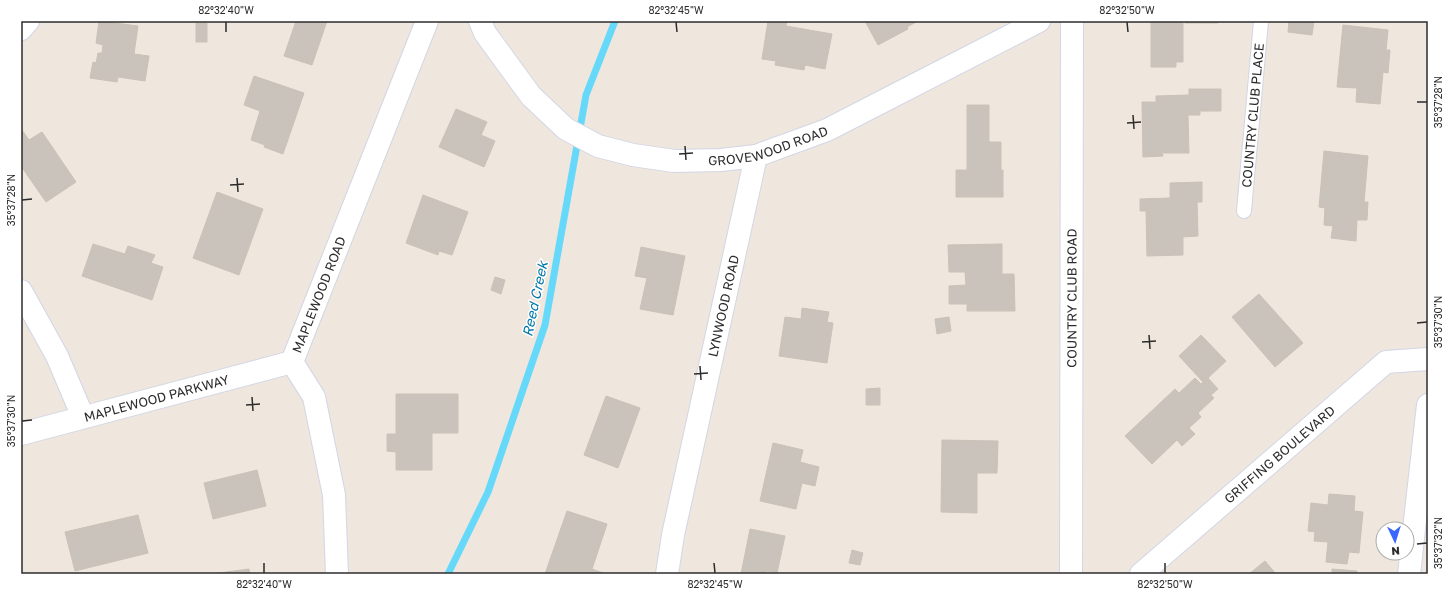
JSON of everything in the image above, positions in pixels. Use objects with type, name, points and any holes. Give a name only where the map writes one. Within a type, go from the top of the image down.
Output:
[{"type":"street","points":[[21,29],[28,21]]},
{"type":"street","name":"MAPLEWOOD ROAD","points":[[337,574],[334,495],[314,397],[292,362],[427,21]]},
{"type":"street","name":"GROVEWOOD ROAD","points":[[480,21],[485,33],[531,96],[566,130],[598,146],[633,155],[674,161],[721,160],[756,156],[827,130],[1039,21]]},
{"type":"street","name":"COUNTRY CLUB ROAD","points":[[1071,574],[1072,21]]},
{"type":"street","name":"LYNWOOD ROAD","points":[[667,574],[676,519],[756,156]]},
{"type":"street","points":[[21,291],[57,356],[83,417]]},
{"type":"street","name":"GRIFFING BOULEVARD","points":[[1141,574],[1386,362],[1428,359]]},
{"type":"street","name":"MAPLEWOOD PARKWAY","points":[[21,434],[292,362]]},
{"type":"street","points":[[1409,574],[1428,405]]},
{"type":"lane","name":"COUNTRY CLUB PLACE","points":[[1244,211],[1261,21]]},
{"type":"building","points":[[99,21],[138,26],[134,54],[149,56],[145,81],[118,77],[117,82],[90,78],[93,62],[96,63],[98,53],[102,53],[103,45],[96,43]]},
{"type":"building","points":[[296,21],[327,21],[312,65],[284,56]]},
{"type":"building","points":[[768,21],[787,21],[786,26],[832,34],[825,69],[805,65],[804,70],[775,65],[776,61],[762,59]]},
{"type":"building","points":[[865,21],[918,21],[907,27],[908,29],[878,45]]},
{"type":"building","points":[[1151,21],[1183,21],[1183,62],[1176,62],[1176,67],[1151,67]]},
{"type":"building","points":[[1185,21],[1218,21],[1218,23],[1185,23]]},
{"type":"building","points":[[1289,21],[1314,21],[1312,35],[1288,32]]},
{"type":"building","points":[[196,23],[207,23],[207,42],[196,42]]},
{"type":"building","points":[[1343,25],[1388,30],[1386,50],[1390,50],[1388,73],[1383,72],[1380,104],[1356,102],[1357,88],[1337,87]]},
{"type":"building","points":[[254,76],[304,93],[283,154],[264,147],[265,145],[251,140],[260,111],[244,105]]},
{"type":"building","points":[[1189,89],[1221,89],[1221,111],[1200,111],[1200,115],[1188,115],[1189,153],[1162,153],[1163,156],[1143,157],[1142,102],[1156,102],[1156,96],[1189,95]]},
{"type":"building","points":[[967,105],[989,105],[989,142],[1001,142],[1003,197],[956,197],[956,170],[967,170]]},
{"type":"building","points":[[456,109],[487,122],[481,135],[495,141],[484,167],[439,147]]},
{"type":"building","points":[[22,130],[29,140],[42,132],[76,182],[46,202],[21,166]]},
{"type":"building","points":[[1324,151],[1368,156],[1364,202],[1368,202],[1367,220],[1357,220],[1356,241],[1331,238],[1333,226],[1324,225],[1325,208],[1319,207]]},
{"type":"building","points":[[1202,182],[1202,202],[1197,202],[1198,236],[1183,237],[1183,255],[1147,256],[1146,211],[1140,211],[1140,199],[1170,198],[1170,183]]},
{"type":"building","points":[[217,192],[263,209],[239,275],[193,258]]},
{"type":"building","points":[[423,195],[468,212],[452,255],[439,251],[438,255],[406,243]]},
{"type":"building","points":[[93,244],[125,254],[128,246],[155,255],[151,263],[163,267],[152,300],[82,276]]},
{"type":"building","points":[[1002,244],[1002,274],[1014,274],[1015,311],[967,311],[967,304],[949,304],[949,286],[966,285],[965,272],[949,272],[948,245]]},
{"type":"building","points":[[641,247],[685,256],[673,315],[640,309],[647,278],[635,276]]},
{"type":"building","points":[[495,277],[505,280],[501,294],[491,290]]},
{"type":"building","points":[[1259,294],[1303,343],[1275,367],[1232,317]]},
{"type":"building","points":[[802,308],[829,312],[827,322],[833,323],[827,363],[779,356],[785,317],[801,319]]},
{"type":"building","points":[[949,317],[951,331],[937,334],[935,319]]},
{"type":"building","points":[[1201,335],[1226,361],[1208,378],[1218,389],[1211,395],[1214,398],[1198,413],[1201,417],[1189,428],[1195,434],[1182,446],[1177,440],[1152,464],[1125,436],[1175,389],[1179,393],[1195,378],[1201,384],[1203,382],[1179,356]]},
{"type":"building","points":[[880,388],[880,405],[866,405],[866,389]]},
{"type":"building","points":[[396,394],[458,394],[458,433],[432,433],[432,470],[396,470],[396,452],[387,451],[387,434],[396,434]]},
{"type":"building","points":[[606,396],[640,408],[618,468],[584,455]]},
{"type":"building","points":[[942,440],[998,441],[997,473],[977,473],[977,513],[941,512]]},
{"type":"building","points":[[773,443],[803,450],[800,462],[819,467],[815,486],[802,483],[796,509],[760,501]]},
{"type":"building","points":[[257,470],[266,506],[213,519],[204,483]]},
{"type":"building","points":[[1329,494],[1355,496],[1354,511],[1363,512],[1359,553],[1349,552],[1347,564],[1326,562],[1328,542],[1314,541],[1315,532],[1308,531],[1311,503],[1328,505]]},
{"type":"building","points":[[567,511],[607,524],[592,569],[606,574],[545,574]]},
{"type":"building","points":[[138,515],[148,553],[75,571],[65,532]]},
{"type":"building","points":[[750,529],[785,536],[777,573],[766,571],[766,574],[741,574]]},
{"type":"building","points":[[852,550],[863,553],[860,565],[849,563]]},
{"type":"building","points":[[1265,561],[1276,574],[1249,574]]},
{"type":"building","points":[[249,569],[250,574],[211,574]]},
{"type":"building","points":[[1332,569],[1357,571],[1357,574],[1332,574]]},
{"type":"waterway","name":"Reed Creek","points":[[448,574],[488,492],[545,325],[586,95],[615,21]]}]
